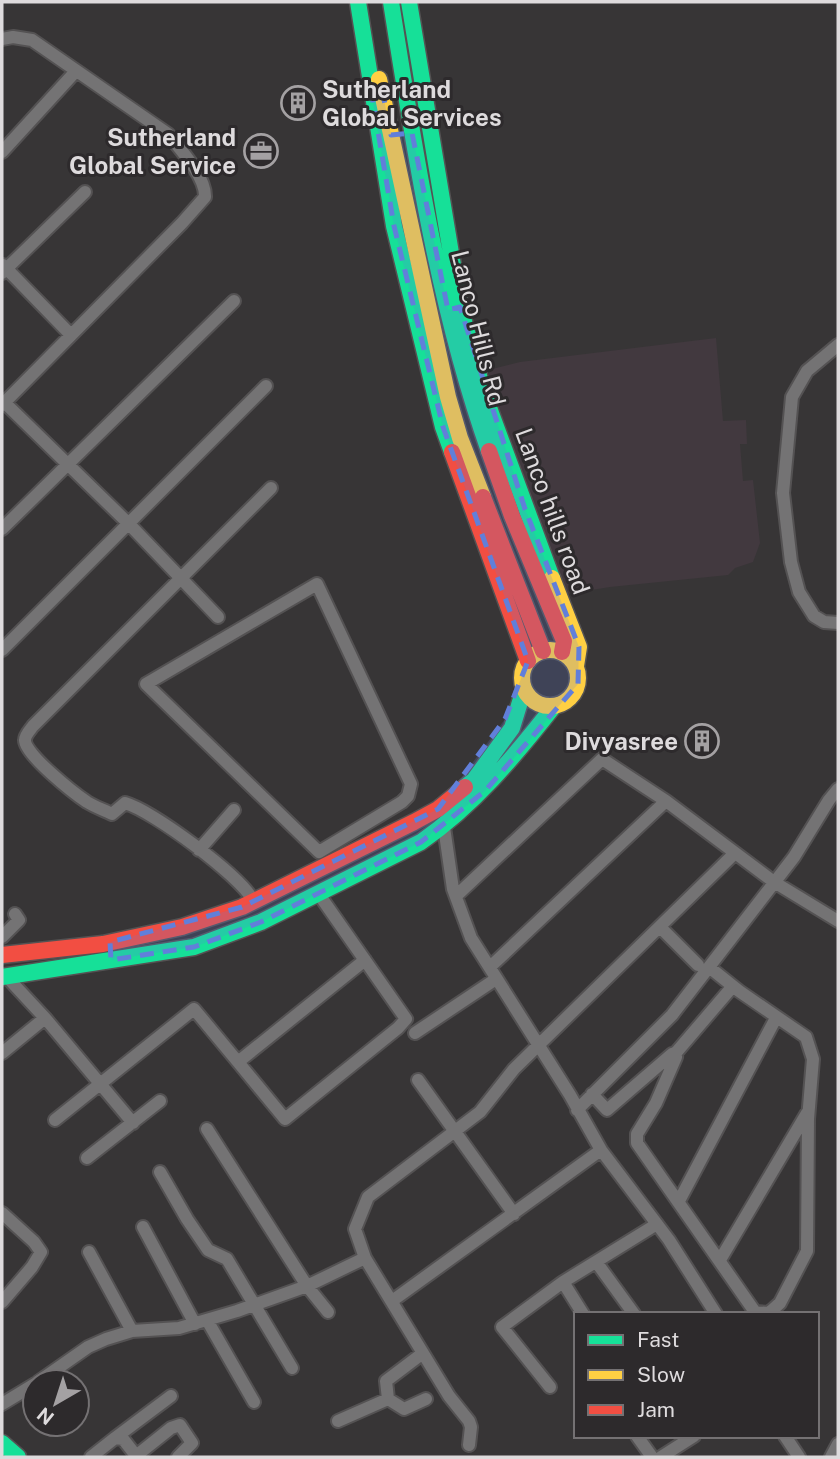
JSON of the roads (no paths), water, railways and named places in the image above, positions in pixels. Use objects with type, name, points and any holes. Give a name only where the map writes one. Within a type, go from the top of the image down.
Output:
[{"type":"main road","points":[[358,2],[376,90],[394,226],[442,398],[443,427],[525,674],[537,703],[554,706]]},
{"type":"main road","name":"Lanco Hills Rd","points":[[369,2],[376,90],[391,135],[442,398],[543,650]]},
{"type":"main road","name":"Lanco Hills Rd","points":[[391,2],[412,133],[454,309],[468,391],[518,512],[564,641],[562,652]]},
{"type":"main road","points":[[409,2],[454,309]]},
{"type":"main road","points":[[391,135],[412,133]]},
{"type":"main road","name":"Lanco hills road","points":[[518,512],[579,647],[576,666]]},
{"type":"main road","points":[[2,955],[110,942],[182,927],[242,907],[372,843],[438,809],[474,780],[512,728],[525,674],[543,650],[562,652],[576,666],[578,675],[575,692],[554,706],[485,791],[444,827],[421,842],[261,922],[194,947],[4,977]]},
{"type":"main road","points":[[110,942],[111,960]]},
{"type":"main road","points":[[2,1443],[18,1457]]},
{"type":"street","points":[[2,38],[32,40],[167,134],[185,155],[204,186],[205,197],[182,223],[3,403],[129,524],[178,579],[218,617]]},
{"type":"street","points":[[2,152],[76,71]]},
{"type":"street","points":[[71,335],[3,268],[85,192]]},
{"type":"street","points":[[2,529],[234,300]]},
{"type":"street","points":[[838,345],[807,370],[792,397],[783,493],[791,562],[799,592],[814,616],[824,622],[838,623]]},
{"type":"street","points":[[2,650],[266,386]]},
{"type":"street","points":[[253,900],[248,891],[199,850],[139,807],[125,803],[112,814],[88,803],[59,780],[25,744],[25,737],[178,579],[271,488]]},
{"type":"street","points":[[317,583],[411,784],[408,796],[402,802],[356,830],[319,852],[146,684],[317,583]]},
{"type":"street","points":[[456,896],[602,759],[666,800],[774,883],[838,921]]},
{"type":"street","points":[[577,1110],[672,1015],[704,966],[794,856],[838,789]]},
{"type":"street","points":[[415,1033],[493,973],[666,800]]},
{"type":"street","points":[[199,850],[234,810]]},
{"type":"street","points":[[369,822],[372,843]]},
{"type":"street","points":[[444,827],[456,896],[471,938],[540,1046],[601,1150],[657,1224],[715,1312]]},
{"type":"street","points":[[356,830],[372,843]]},
{"type":"street","points":[[469,1444],[469,1420],[449,1396],[365,1258],[355,1229],[368,1197],[480,1112],[514,1069],[735,853]]},
{"type":"street","points":[[55,1120],[194,1009],[285,1119],[398,1028],[406,1020],[318,893]]},
{"type":"street","points":[[2,937],[19,920],[15,914]]},
{"type":"street","points":[[660,927],[704,966],[806,1037],[813,1059],[809,1110],[807,1251],[780,1303],[770,1312]]},
{"type":"street","points":[[238,1062],[365,960]]},
{"type":"street","points":[[4,977],[45,1018],[132,1123]]},
{"type":"street","points":[[593,1094],[607,1110],[674,1055],[733,986]]},
{"type":"street","points":[[2,1053],[45,1018]]},
{"type":"street","points":[[678,1201],[776,1018]]},
{"type":"street","points":[[674,1055],[676,1057],[656,1103],[637,1134],[637,1143],[755,1312]]},
{"type":"street","points":[[418,1080],[514,1214]]},
{"type":"street","points":[[88,1158],[160,1101]]},
{"type":"street","points":[[720,1260],[809,1110]]},
{"type":"street","points":[[207,1129],[307,1286],[328,1312]]},
{"type":"street","points":[[392,1301],[601,1150]]},
{"type":"street","points":[[160,1171],[208,1250],[227,1259],[292,1368]]},
{"type":"street","points":[[2,1213],[34,1242],[41,1252],[32,1267],[2,1302]]},
{"type":"street","points":[[550,1387],[502,1327],[563,1282],[657,1224]]},
{"type":"street","points":[[142,1227],[254,1402]]},
{"type":"street","points":[[89,1252],[132,1331]]},
{"type":"street","points":[[58,1368],[88,1347],[132,1331],[179,1328],[201,1322],[307,1286],[365,1258]]},
{"type":"street","points":[[597,1263],[633,1312]]},
{"type":"street","points":[[563,1282],[582,1312]]},
{"type":"street","points":[[388,1399],[386,1381],[424,1353]]},
{"type":"street","points":[[2,1404],[21,1393]]},
{"type":"street","points":[[91,1457],[171,1396]]},
{"type":"street","points":[[388,1399],[404,1409],[426,1399]]},
{"type":"street","points":[[338,1422],[388,1399]]},
{"type":"street","points":[[115,1438],[122,1439],[136,1457],[172,1428],[180,1425],[192,1443],[178,1457]]},
{"type":"street","points":[[638,1438],[652,1457]]},
{"type":"street","points":[[661,1457],[691,1438]]},
{"type":"street","points":[[786,1438],[799,1457]]},
{"type":"street","points":[[831,1457],[838,1444]]},
{"type":"place","name":"Sutherland Global Services","points":[[298,103]]},
{"type":"place","name":"Sutherland Global Service","points":[[261,151]]},
{"type":"place","name":"Divyasree","points":[[702,741]]}]
